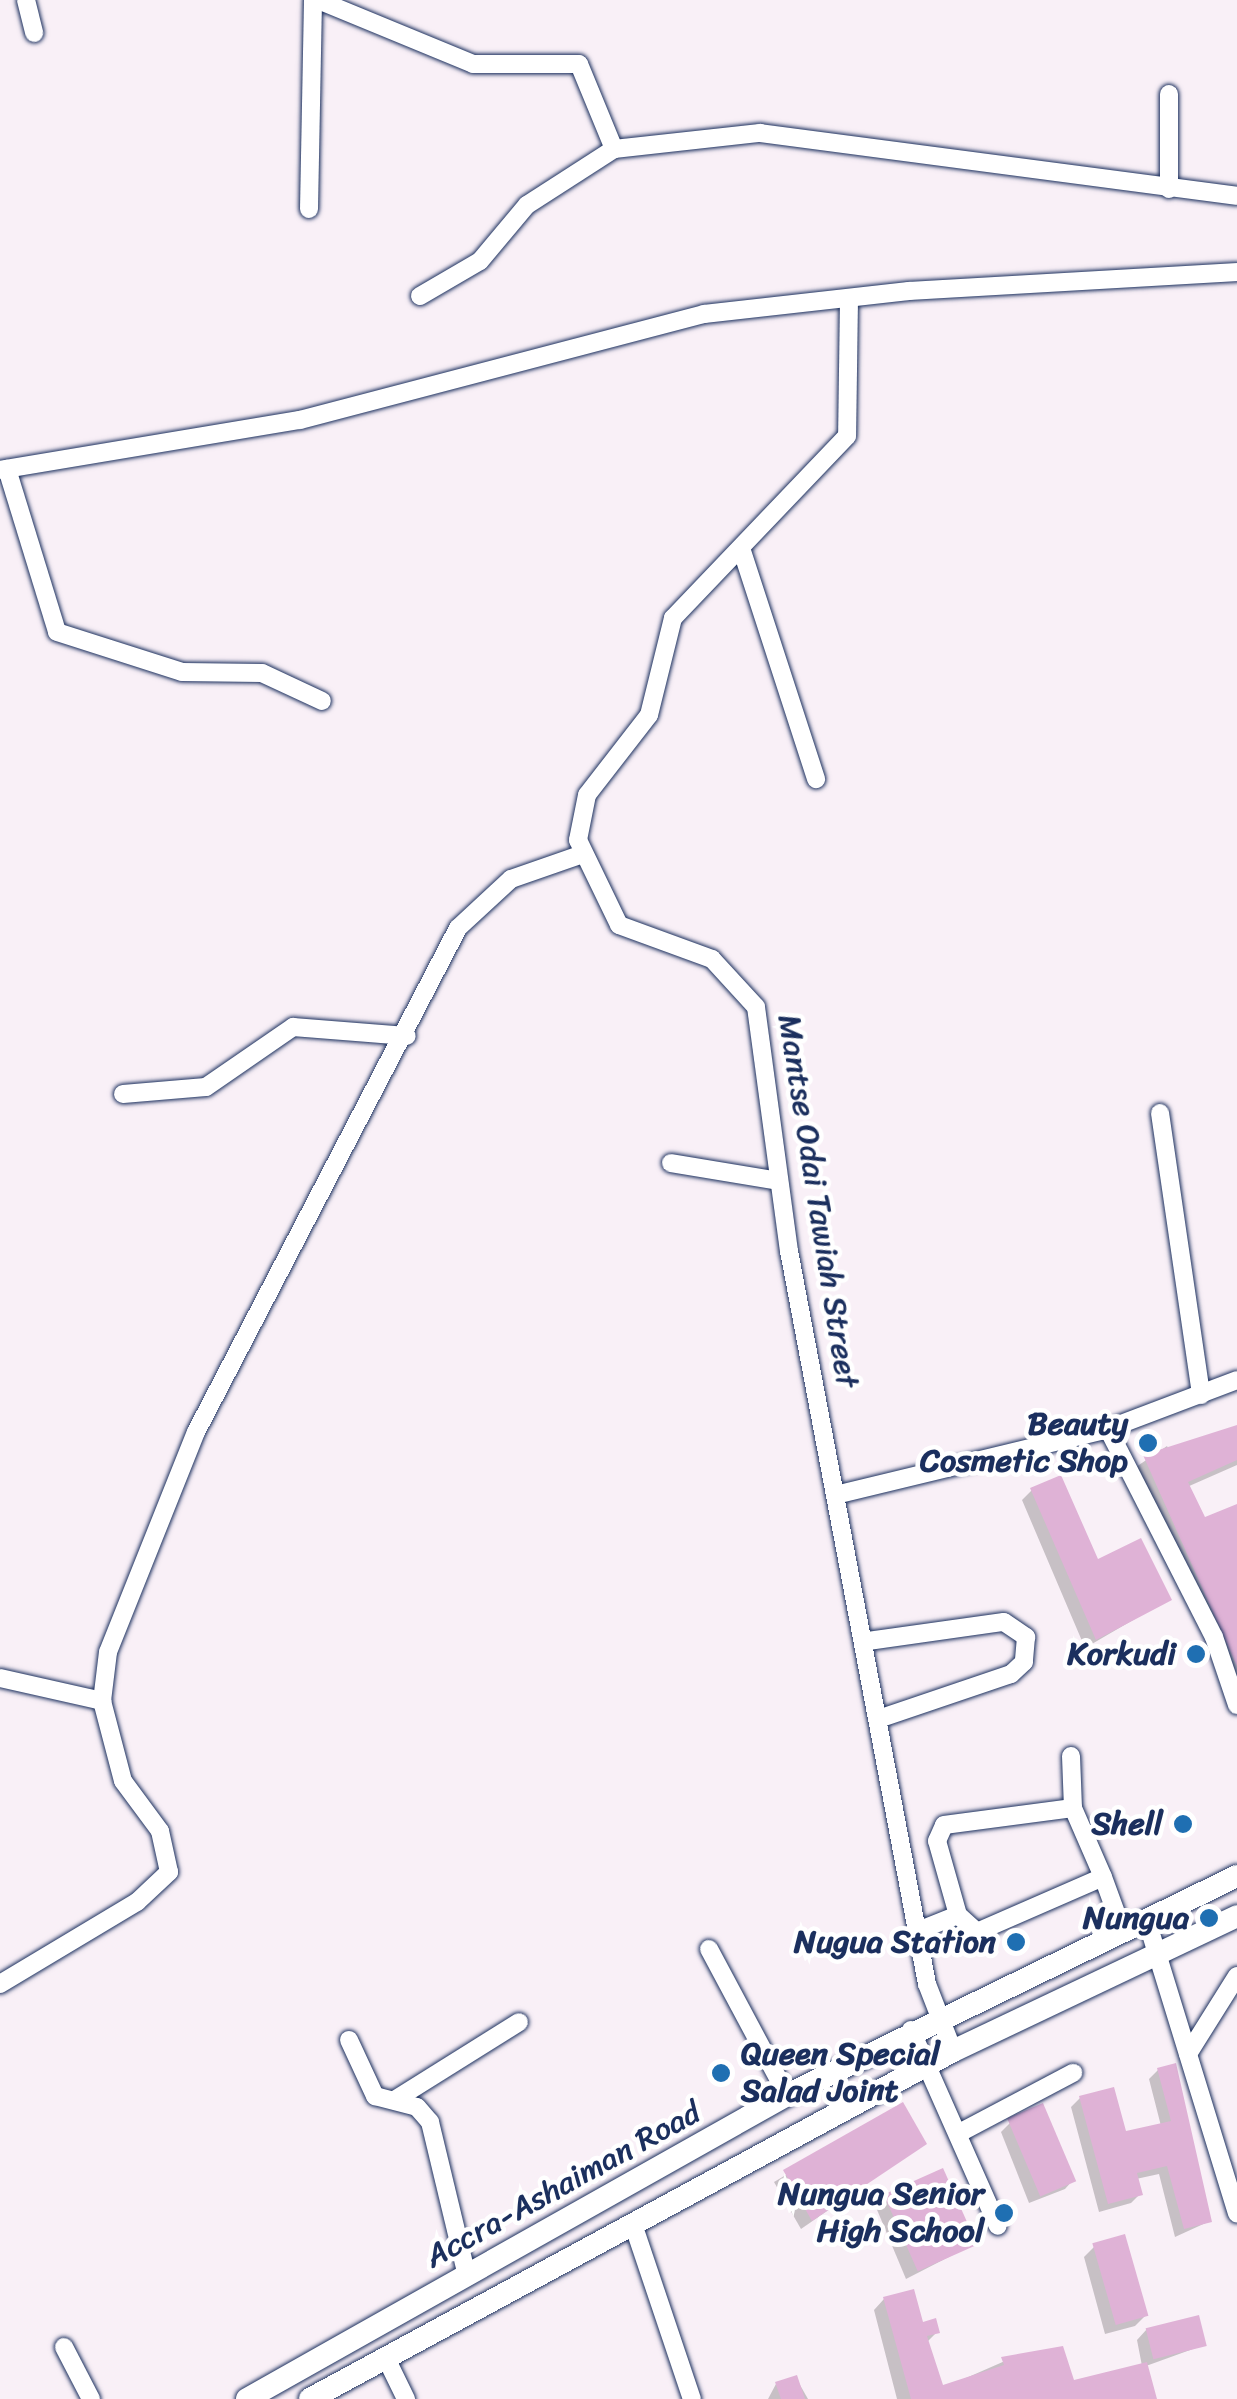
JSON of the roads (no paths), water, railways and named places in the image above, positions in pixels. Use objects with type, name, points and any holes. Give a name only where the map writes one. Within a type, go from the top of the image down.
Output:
[{"type":"main road","name":"Accra-Ashaiman Road","points":[[247,2399],[787,2095],[911,2030],[1237,1876]]},
{"type":"main road","name":"Accra-Ashaiman Road","points":[[310,2399],[953,2051],[1162,1956],[1237,1916]]},
{"type":"street","points":[[26,0],[34,33]]},
{"type":"street","points":[[310,209],[316,0],[473,64],[579,64],[614,149]]},
{"type":"street","points":[[1168,189],[1169,94]]},
{"type":"street","points":[[420,296],[480,261],[527,205],[614,149],[760,134],[1237,196]]},
{"type":"street","points":[[322,701],[262,673],[182,672],[57,632],[4,469],[300,420],[668,320],[849,299],[1237,272]]},
{"type":"street","points":[[0,1984],[137,1902],[169,1872],[160,1831],[124,1781],[102,1701],[108,1652],[196,1432],[276,1266],[408,1036],[458,928],[481,900],[580,855],[581,807],[649,715],[672,618],[742,551],[847,436],[849,299]]},
{"type":"street","points":[[742,551],[816,779]]},
{"type":"street","name":"Mantse Odai Tawiah Street","points":[[580,855],[619,925],[712,959],[748,988],[778,1181],[920,1930],[938,2020],[953,2051]]},
{"type":"street","points":[[123,1094],[206,1088],[292,1027],[408,1036]]},
{"type":"street","points":[[1160,1113],[1200,1395]]},
{"type":"street","points":[[671,1164],[778,1181]]},
{"type":"street","points":[[840,1494],[1108,1429],[1237,1380]]},
{"type":"street","points":[[1108,1429],[1214,1637],[1237,1704]]},
{"type":"street","points":[[868,1640],[1004,1622],[1026,1637],[1024,1662],[1011,1674],[881,1718]]},
{"type":"street","points":[[0,1678],[102,1701]]},
{"type":"street","points":[[1071,1756],[1073,1808],[1123,1932]]},
{"type":"street","points":[[1073,1808],[1010,1810],[940,1828],[958,1915],[977,1932],[1103,1877]]},
{"type":"street","points":[[920,1930],[958,1915]]},
{"type":"street","points":[[1147,1921],[1162,1956],[1237,2214]]},
{"type":"street","points":[[709,1948],[787,2095]]},
{"type":"street","points":[[1188,2054],[1237,1976]]},
{"type":"street","points":[[396,2100],[519,2022]]},
{"type":"street","points":[[911,2030],[961,2132],[998,2226]]},
{"type":"street","points":[[349,2040],[375,2096],[417,2108],[438,2138],[467,2276]]},
{"type":"street","points":[[961,2132],[1073,2072]]},
{"type":"street","points":[[633,2224],[692,2399]]},
{"type":"street","points":[[64,2347],[92,2399]]},
{"type":"street","points":[[386,2358],[406,2399]]},
{"type":"place","name":"Beauty Cosmetic Shop","points":[[1148,1443]]},
{"type":"place","name":"Korkudi","points":[[1196,1654]]},
{"type":"place","name":"Shell","points":[[1183,1824]]},
{"type":"place","name":"Nungua","points":[[1209,1918]]},
{"type":"place","name":"Nugua Station","points":[[1016,1942]]},
{"type":"place","name":"Queen Special Salad Joint","points":[[721,2073]]},
{"type":"place","name":"Nungua Senior High School","points":[[1004,2213]]}]
